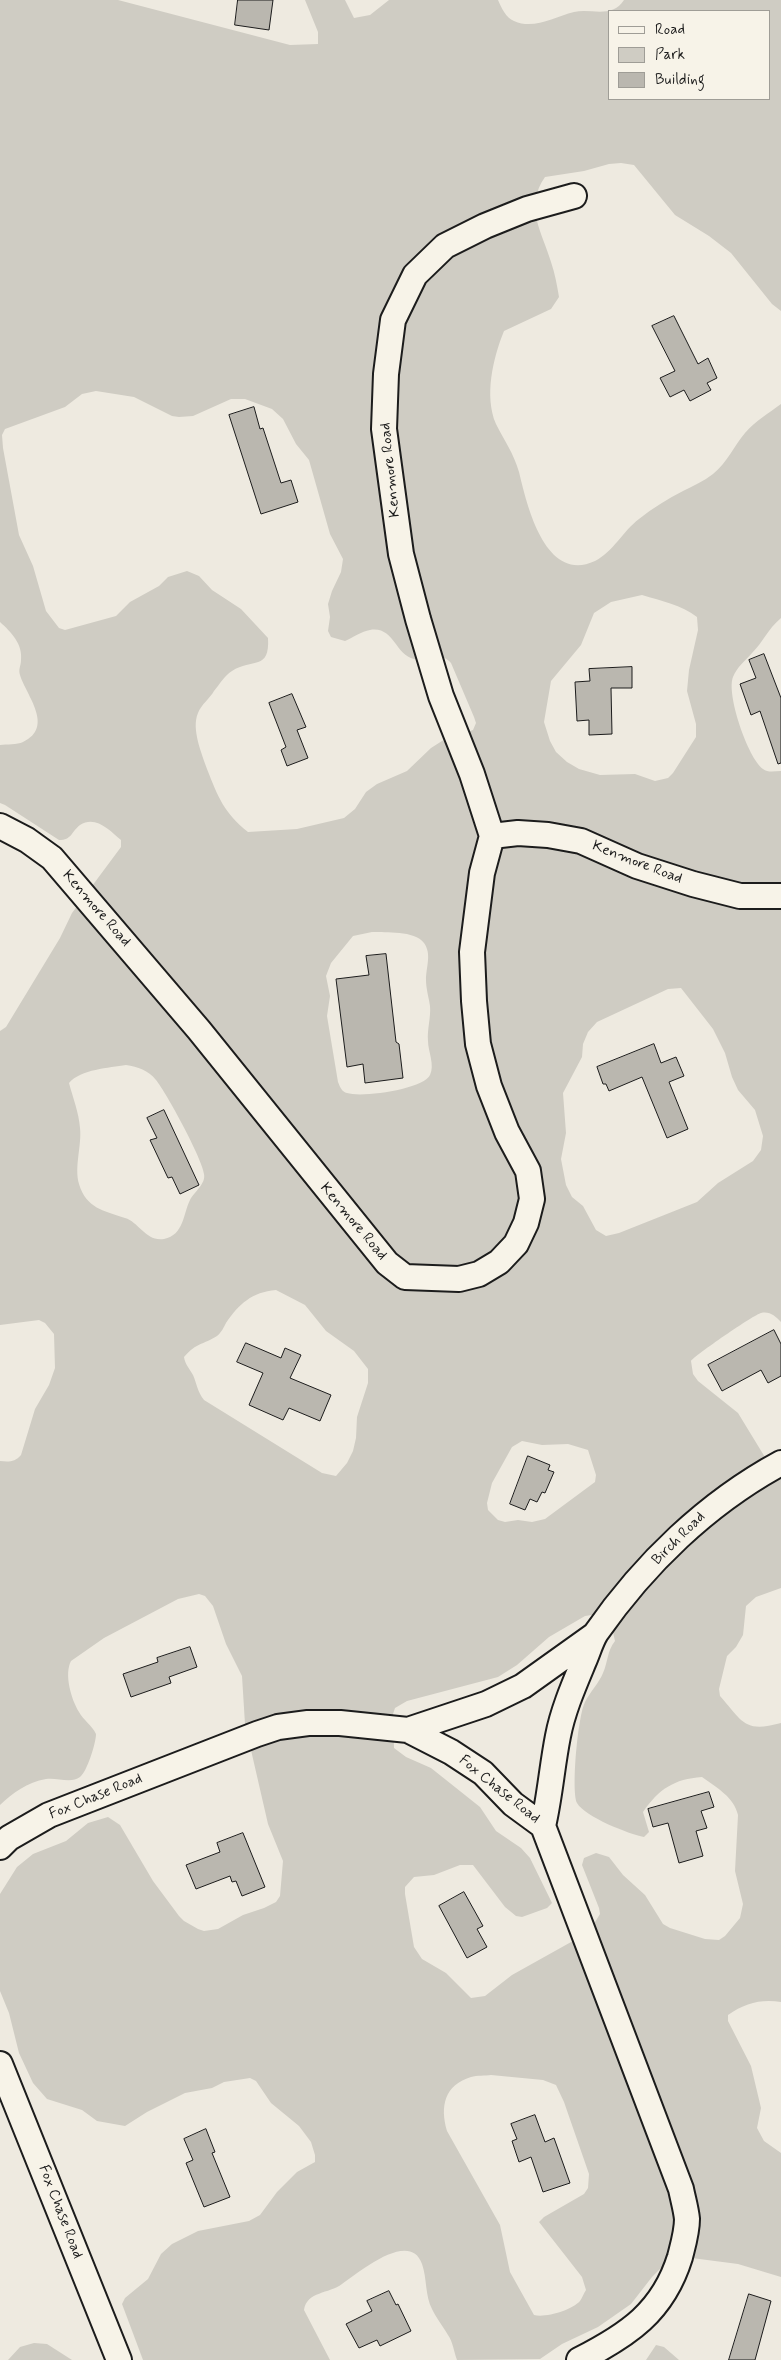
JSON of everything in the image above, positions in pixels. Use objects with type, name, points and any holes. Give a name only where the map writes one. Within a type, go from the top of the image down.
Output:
[{"type":"street","name":"Kenmore Road","points":[[0,826],[27,840],[52,858],[199,1030],[387,1263],[405,1277],[459,1279],[479,1274],[499,1262],[516,1244],[526,1223],[532,1199],[528,1171],[507,1132],[489,1086],[477,1036],[472,952],[482,873],[492,836],[472,774],[441,696],[401,554],[384,429],[386,374],[393,320],[415,275],[445,246],[485,226],[527,209],[574,196]]},
{"type":"street","name":"Kenmore Road","points":[[492,836],[538,834],[581,841],[637,866],[693,884],[740,896],[781,896]]},
{"type":"street","name":"Birch Road","points":[[543,1826],[550,1796],[558,1736],[571,1692],[595,1635],[636,1583],[682,1534],[710,1508],[781,1464]]},
{"type":"street","name":"Birch Road","points":[[408,1730],[486,1704],[523,1686],[595,1635]]},
{"type":"street","name":"Fox Chase Road","points":[[0,1848],[16,1833],[49,1815],[278,1727],[308,1723],[340,1723],[408,1730],[451,1752],[483,1774],[513,1804],[543,1826],[681,2189],[687,2220],[683,2245],[674,2277],[663,2297],[640,2323],[609,2345],[579,2360]]},
{"type":"street","name":"Fox Chase Road","points":[[0,2064],[9,2112],[119,2360]]},
{"type":"green space","points":[[0,0],[118,0],[290,45],[318,44],[318,32],[305,0],[345,0],[354,18],[370,15],[389,0],[498,0],[504,12],[511,20],[529,24],[544,22],[574,12],[608,11],[608,100],[771,100],[771,10],[610,10],[619,6],[624,0],[781,0],[781,311],[772,304],[731,253],[709,236],[675,215],[634,165],[609,164],[584,171],[545,177],[539,188],[535,209],[554,271],[559,297],[551,309],[504,331],[493,365],[490,389],[492,413],[514,459],[533,521],[541,538],[551,552],[563,561],[578,565],[595,561],[601,557],[644,515],[666,500],[713,474],[749,429],[781,404],[781,618],[741,664],[733,677],[732,685],[735,711],[745,740],[757,763],[765,770],[781,771],[781,1322],[770,1313],[761,1313],[725,1335],[691,1361],[693,1374],[698,1381],[738,1413],[774,1472],[781,1475],[781,1588],[756,1597],[746,1606],[743,1635],[736,1647],[727,1656],[719,1689],[720,1696],[745,1723],[759,1727],[781,1723],[781,2002],[767,2001],[741,2007],[728,2015],[728,2021],[751,2066],[761,2108],[757,2128],[764,2141],[781,2153],[781,2277],[738,2264],[684,2257],[671,2258],[652,2277],[631,2304],[598,2327],[562,2344],[540,2359],[457,2360],[450,2338],[435,2316],[430,2304],[422,2264],[416,2254],[407,2251],[396,2252],[371,2264],[337,2287],[309,2299],[304,2310],[330,2360],[143,2360],[122,2304],[125,2298],[148,2279],[161,2254],[172,2244],[198,2231],[249,2221],[260,2215],[277,2192],[297,2172],[315,2162],[315,2155],[311,2142],[299,2126],[271,2103],[256,2081],[250,2078],[224,2082],[212,2088],[185,2093],[147,2112],[125,2126],[97,2121],[82,2110],[47,2099],[33,2083],[19,2053],[9,2013],[0,1991],[0,1894],[17,1867],[33,1854],[66,1841],[88,1823],[108,1817],[120,1825],[153,1881],[179,1916],[184,1921],[204,1931],[218,1929],[243,1915],[276,1902],[280,1896],[283,1861],[268,1824],[245,1724],[242,1676],[226,1644],[213,1606],[205,1596],[199,1594],[178,1599],[104,1638],[71,1661],[68,1679],[73,1700],[81,1715],[96,1734],[88,1764],[83,1774],[76,1779],[39,1780],[15,1792],[0,1805],[0,1461],[12,1461],[21,1455],[35,1409],[49,1385],[55,1368],[54,1334],[45,1323],[39,1320],[0,1325],[0,1031],[6,1027],[60,938],[72,913],[121,847],[121,840],[102,825],[92,822],[80,825],[69,837],[59,840],[0,803],[0,745],[23,742],[32,736],[37,728],[38,719],[36,710],[20,675],[21,654],[12,634],[0,622]],"holes":[[[96,391],[134,397],[172,416],[179,417],[193,416],[231,399],[245,399],[272,409],[283,419],[296,444],[309,460],[330,534],[343,559],[341,572],[328,604],[330,617],[328,631],[331,637],[345,641],[360,633],[378,630],[389,636],[402,652],[414,659],[438,657],[447,659],[451,663],[474,717],[476,723],[473,730],[442,741],[431,748],[407,771],[377,784],[366,792],[355,809],[344,818],[297,829],[248,832],[227,811],[215,788],[196,734],[196,719],[201,707],[227,675],[239,667],[263,660],[268,648],[268,638],[241,609],[212,590],[199,576],[187,571],[168,577],[159,586],[130,602],[116,616],[65,630],[59,628],[46,611],[33,566],[19,535],[2,435],[5,429],[65,407],[82,394]],[[642,595],[678,606],[697,617],[698,630],[689,670],[687,691],[696,724],[696,737],[668,778],[655,781],[635,774],[600,775],[579,769],[567,762],[556,752],[550,741],[544,722],[551,681],[581,645],[594,613],[611,602]],[[372,932],[399,933],[414,936],[424,943],[428,952],[426,980],[430,1006],[428,1045],[432,1067],[430,1075],[425,1080],[405,1088],[378,1093],[355,1094],[342,1090],[338,1082],[327,1016],[330,996],[326,976],[331,963],[353,936]],[[681,988],[713,1029],[725,1053],[738,1090],[755,1110],[763,1136],[761,1150],[753,1161],[718,1183],[697,1202],[619,1233],[606,1236],[596,1230],[583,1206],[572,1197],[566,1185],[561,1159],[566,1133],[563,1093],[582,1057],[583,1044],[588,1032],[597,1022],[668,989]],[[126,1065],[150,1074],[161,1087],[191,1141],[204,1174],[203,1181],[190,1200],[179,1229],[171,1237],[164,1239],[152,1238],[130,1220],[97,1207],[86,1198],[79,1184],[77,1170],[80,1128],[69,1083],[74,1078],[88,1072]],[[276,1290],[305,1305],[326,1331],[354,1351],[368,1369],[368,1383],[357,1417],[353,1451],[347,1463],[336,1476],[322,1473],[204,1400],[185,1362],[184,1357],[196,1346],[212,1339],[221,1332],[241,1305],[253,1296]],[[522,1441],[542,1445],[568,1444],[588,1450],[596,1475],[595,1482],[545,1519],[532,1522],[518,1520],[505,1522],[498,1520],[488,1510],[487,1503],[492,1483],[512,1447]],[[598,1614],[612,1628],[615,1641],[610,1649],[605,1669],[582,1710],[575,1769],[575,1795],[577,1803],[598,1819],[618,1829],[644,1837],[649,1832],[643,1812],[655,1797],[675,1783],[702,1777],[729,1798],[738,1815],[735,1871],[743,1904],[740,1918],[725,1936],[719,1940],[705,1939],[670,1928],[663,1924],[645,1895],[623,1875],[609,1857],[596,1853],[584,1858],[582,1865],[600,1914],[589,1932],[512,1975],[485,1996],[471,1998],[446,1973],[422,1959],[414,1947],[405,1887],[414,1877],[434,1875],[460,1865],[473,1865],[505,1907],[516,1916],[522,1917],[547,1908],[552,1903],[530,1858],[521,1848],[496,1831],[480,1807],[431,1768],[406,1757],[394,1748],[393,1714],[395,1708],[407,1701],[498,1677],[517,1665],[549,1637],[585,1616]],[[491,2075],[543,2080],[556,2085],[564,2102],[589,2174],[588,2188],[584,2194],[544,2217],[539,2222],[582,2277],[586,2290],[580,2301],[558,2312],[539,2316],[534,2315],[510,2272],[500,2225],[447,2131],[444,2105],[450,2091],[455,2085],[473,2076]]]},
{"type":"green space","points":[[34,2343],[47,2344],[72,2360],[8,2360],[20,2347]]},
{"type":"green space","points":[[656,2345],[664,2347],[679,2360],[646,2360]]},
{"type":"building","points":[[238,0],[273,0],[269,30],[235,25]]},
{"type":"building","points":[[674,316],[698,364],[708,358],[717,378],[707,383],[711,390],[690,401],[684,390],[670,397],[660,378],[675,371],[652,326]]},
{"type":"building","points":[[254,407],[260,429],[263,428],[281,483],[291,480],[298,502],[261,514],[229,415]]},
{"type":"building","points":[[764,654],[781,698],[781,763],[778,764],[760,711],[751,715],[740,684],[756,678],[749,660]]},
{"type":"building","points":[[632,667],[632,688],[611,688],[612,734],[589,735],[589,720],[577,721],[575,682],[590,681],[589,669]]},
{"type":"building","points":[[292,694],[306,727],[297,730],[308,758],[287,766],[281,750],[286,747],[269,703]]},
{"type":"building","points":[[386,954],[396,1042],[399,1044],[403,1078],[365,1083],[363,1064],[347,1067],[336,979],[369,975],[366,956]]},
{"type":"building","points":[[654,1044],[661,1063],[676,1057],[684,1076],[669,1082],[688,1129],[667,1138],[642,1077],[609,1091],[606,1084],[603,1084],[597,1067]]},
{"type":"building","points":[[164,1110],[199,1185],[180,1194],[172,1177],[168,1178],[150,1140],[157,1138],[147,1118]]},
{"type":"building","points":[[774,1330],[781,1344],[781,1376],[768,1383],[761,1370],[722,1391],[708,1365]]},
{"type":"building","points":[[246,1343],[281,1358],[285,1348],[301,1355],[290,1378],[331,1395],[320,1421],[289,1408],[283,1420],[249,1405],[263,1373],[237,1362]]},
{"type":"building","points":[[528,1456],[550,1465],[548,1470],[554,1472],[545,1493],[542,1492],[537,1502],[530,1499],[525,1510],[510,1504]]},
{"type":"building","points":[[190,1647],[197,1667],[169,1677],[171,1683],[131,1697],[123,1674],[158,1662],[157,1658]]},
{"type":"building","points":[[709,1792],[714,1807],[701,1811],[707,1828],[696,1831],[703,1856],[679,1863],[668,1823],[653,1827],[648,1809]]},
{"type":"building","points":[[243,1833],[265,1887],[242,1896],[236,1881],[232,1882],[230,1876],[196,1889],[186,1865],[220,1852],[217,1843]]},
{"type":"building","points":[[464,1892],[483,1926],[477,1929],[487,1947],[467,1958],[439,1906]]},
{"type":"building","points":[[535,2115],[545,2142],[554,2138],[570,2183],[543,2192],[531,2157],[519,2162],[512,2141],[517,2139],[511,2124]]},
{"type":"building","points":[[206,2129],[215,2152],[212,2153],[230,2197],[204,2207],[186,2163],[193,2160],[184,2139]]},
{"type":"building","points":[[389,2291],[396,2305],[398,2304],[411,2331],[380,2346],[377,2340],[359,2348],[346,2324],[372,2311],[367,2301]]},
{"type":"building","points":[[749,2294],[771,2301],[755,2360],[729,2360]]}]
